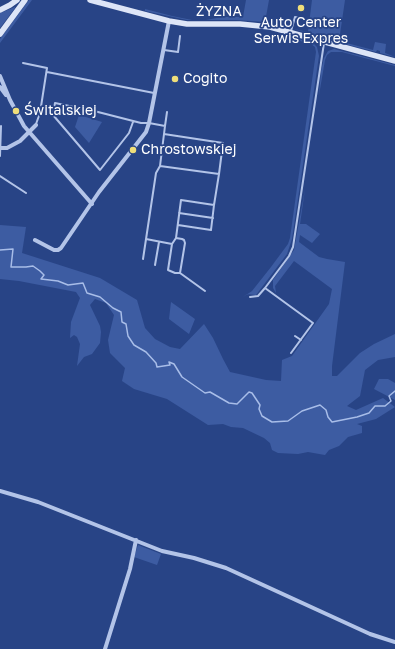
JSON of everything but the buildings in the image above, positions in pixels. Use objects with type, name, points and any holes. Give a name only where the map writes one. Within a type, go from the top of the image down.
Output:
[{"type":"street","points":[[0,10],[17,0]]},
{"type":"street","points":[[0,34],[25,0]]},
{"type":"street","name":"ŻYZNA","points":[[90,0],[169,21],[196,25],[249,24],[270,27],[395,61]]},
{"type":"street","points":[[35,240],[50,249],[58,250],[61,248],[100,192],[146,132],[169,21]]},
{"type":"street","points":[[0,76],[10,100],[28,132],[92,204]]},
{"type":"street","points":[[0,87],[10,100]]},
{"type":"street","points":[[1,148],[7,148],[20,141],[36,125]]},
{"type":"street","points":[[0,491],[38,502],[162,551],[194,558],[226,568],[338,620],[370,634],[395,642]]},
{"type":"street","points":[[105,649],[130,569],[136,540]]},
{"type":"lane","points":[[290,32],[295,17],[304,19]]},
{"type":"lane","points":[[164,50],[178,52],[180,36]]},
{"type":"lane","points":[[250,297],[258,296],[265,288],[289,256],[293,247],[324,42]]},
{"type":"lane","points":[[23,63],[47,68],[40,113],[36,125]]},
{"type":"lane","points":[[47,72],[155,93]]},
{"type":"lane","points":[[133,122],[129,133],[100,170],[53,115],[55,103],[133,122],[165,126]]},
{"type":"lane","points":[[143,259],[156,173],[160,166],[167,112]]},
{"type":"lane","points":[[0,156],[1,126]]},
{"type":"lane","points":[[164,134],[223,143],[211,230],[178,225]]},
{"type":"lane","points":[[160,166],[219,174]]},
{"type":"lane","points":[[0,176],[26,193]]},
{"type":"lane","points":[[205,291],[180,273],[171,272],[168,270],[172,244],[176,238],[181,200],[214,205]]},
{"type":"lane","points":[[179,213],[213,218]]},
{"type":"lane","points":[[176,238],[184,240],[185,243],[180,273]]},
{"type":"lane","points":[[146,239],[172,244]]},
{"type":"lane","points":[[156,265],[159,242]]},
{"type":"lane","points":[[265,288],[313,323],[291,354]]},
{"type":"lane","points":[[295,336],[301,340]]},
{"type":"shaded area","points":[[29,0],[32,0],[0,43],[0,39]]},
{"type":"shaded area","points":[[246,0],[269,0],[265,22],[206,20],[222,17],[243,17]]},
{"type":"shaded area","points":[[312,0],[345,0],[339,41],[373,50],[375,42],[386,44],[385,53],[395,57],[380,53],[380,51],[377,50],[376,52],[294,29],[308,32]]},
{"type":"shaded area","points":[[15,8],[0,28],[0,13]]},
{"type":"shaded area","points":[[145,9],[172,16],[192,20],[145,11]]},
{"type":"shaded area","points":[[287,36],[313,43],[317,47],[319,56],[292,239],[287,254],[256,295],[247,294],[252,291],[271,267],[288,244],[290,238],[316,52],[315,47],[311,44],[286,37]]},
{"type":"shaded area","points":[[334,49],[395,66],[342,52],[331,52],[327,55],[325,60],[319,95],[321,71],[324,58],[328,51]]},
{"type":"shaded area","points":[[79,115],[102,122],[89,143],[75,127]]},
{"type":"shaded area","points":[[305,189],[300,224],[306,224],[320,234],[312,243],[300,235],[299,242],[319,257],[345,262],[332,376],[337,376],[360,353],[374,344],[395,334],[395,357],[378,360],[365,370],[360,396],[347,406],[356,410],[383,398],[395,407],[376,419],[357,424],[362,426],[362,433],[348,437],[339,446],[329,450],[325,455],[308,452],[298,454],[278,453],[272,450],[270,443],[264,438],[243,428],[231,427],[223,424],[208,425],[167,399],[134,389],[122,381],[125,368],[110,353],[108,340],[114,315],[106,303],[95,299],[90,305],[100,326],[100,343],[92,354],[84,357],[77,366],[80,344],[77,337],[74,335],[70,338],[71,322],[80,298],[76,292],[19,281],[0,279],[0,225],[26,227],[22,253],[100,278],[137,300],[145,328],[155,339],[170,347],[180,349],[204,324],[213,338],[230,372],[266,380],[281,381],[282,360],[292,356],[329,304],[332,289],[294,261],[275,286],[276,293],[273,288],[273,280],[294,250]]},
{"type":"shaded area","points":[[171,302],[195,319],[189,334],[169,319]]},
{"type":"shaded area","points":[[379,379],[388,379],[395,383],[395,400],[374,389]]},
{"type":"shaded area","points":[[138,545],[161,554],[157,565],[134,557]]},
{"type":"waterway","points":[[0,250],[13,249],[11,267],[33,266],[44,275],[41,279],[58,281],[68,285],[83,283],[87,293],[100,297],[113,308],[121,312],[122,322],[126,324],[128,336],[134,345],[146,352],[156,363],[157,367],[170,365],[169,362],[174,364],[182,377],[205,393],[210,392],[229,403],[237,404],[249,392],[252,393],[260,405],[259,409],[262,416],[272,422],[288,421],[302,411],[320,405],[326,410],[328,417],[332,422],[357,417],[369,413],[375,406],[385,406],[391,401],[389,396],[395,391]]},
{"type":"place","name":"Auto Center Serwis Expres","points":[[301,8]]},
{"type":"place","name":"Cogito","points":[[175,79]]},
{"type":"place","name":"Świtalskiej","points":[[16,111]]},
{"type":"place","name":"Chrostowskiej","points":[[133,150]]}]
